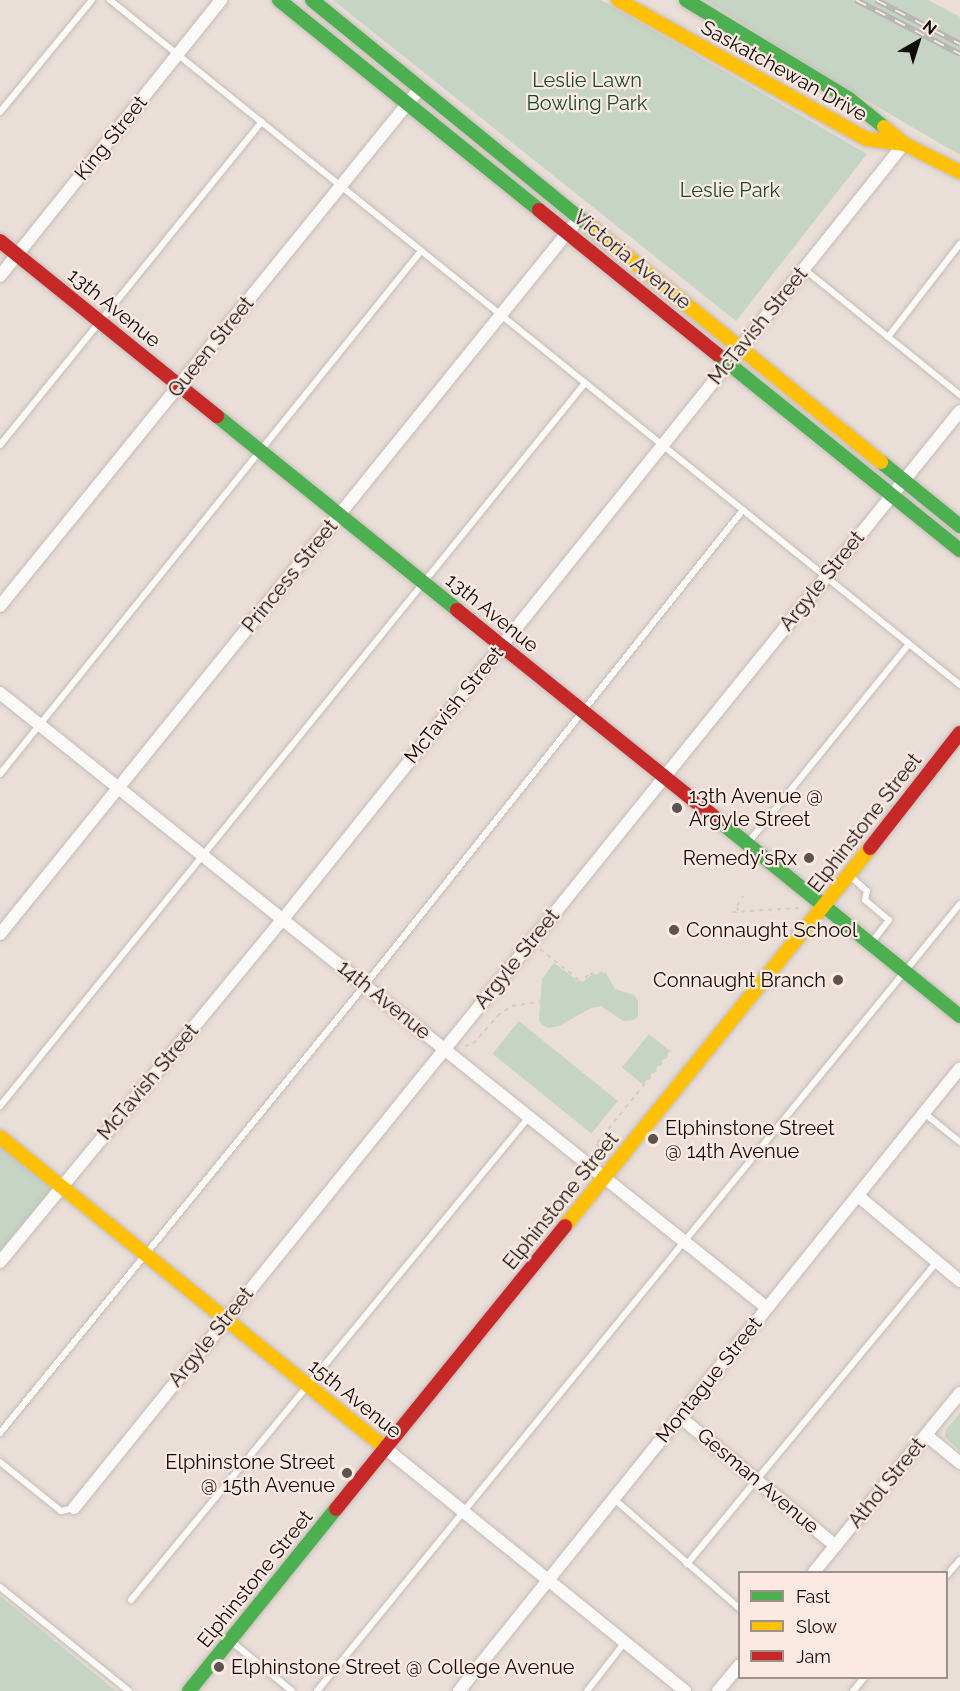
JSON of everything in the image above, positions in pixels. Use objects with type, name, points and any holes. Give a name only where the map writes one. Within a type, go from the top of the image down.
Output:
[{"type":"street","name":"King Street","points":[[0,276],[222,0]]},
{"type":"street","name":"Victoria Avenue","points":[[279,0],[960,550]]},
{"type":"street","name":"Victoria Avenue","points":[[312,0],[960,525]]},
{"type":"street","name":"Saskatchewan Drive","points":[[618,0],[867,139],[904,144]]},
{"type":"street","name":"Saskatchewan Drive","points":[[686,0],[848,98],[904,144],[960,172]]},
{"type":"street","name":"Queen Street","points":[[0,606],[421,87]]},
{"type":"street","name":"McTavish Street","points":[[0,1262],[283,919],[904,144]]},
{"type":"street","name":"Princess Street","points":[[0,934],[120,789],[580,217]]},
{"type":"street","name":"13th Avenue","points":[[0,241],[960,1016]]},
{"type":"street","name":"Argyle Street","points":[[74,1508],[960,411]]},
{"type":"street","name":"14th Avenue","points":[[0,693],[767,1308]]},
{"type":"street","name":"Elphinstone Street","points":[[189,1691],[849,875],[960,734]]},
{"type":"street","name":"Montague Street","points":[[459,1691],[960,1068]]},
{"type":"street","name":"15th Avenue","points":[[0,1137],[686,1691]]},
{"type":"street","points":[[858,1196],[960,1281]]},
{"type":"street","name":"Athol Street","points":[[815,1571],[960,1393]]},
{"type":"street","name":"Gesman Avenue","points":[[680,1417],[836,1546]]},
{"type":"street","points":[[926,1435],[960,1462]]},
{"type":"street","points":[[718,1691],[738,1667]]},
{"type":"lane","points":[[0,112],[92,0]]},
{"type":"lane","points":[[110,0],[960,685]]},
{"type":"lane","points":[[0,446],[262,122]]},
{"type":"lane","points":[[888,337],[960,244]]},
{"type":"lane","points":[[0,774],[421,251]]},
{"type":"lane","points":[[804,269],[960,395]]},
{"type":"lane","points":[[0,1106],[585,383]]},
{"type":"lane","points":[[0,1433],[144,1253],[365,985],[743,510]]},
{"type":"lane","points":[[747,844],[909,644]]},
{"type":"lane","points":[[849,875],[867,891],[865,900],[889,920],[870,944]]},
{"type":"lane","points":[[317,1691],[906,973],[960,904]]},
{"type":"lane","points":[[924,1113],[960,1142]]},
{"type":"lane","points":[[131,1600],[529,1117]]},
{"type":"lane","points":[[687,1564],[937,1262]]},
{"type":"lane","points":[[0,1462],[61,1511],[74,1508]]},
{"type":"lane","points":[[613,1498],[738,1607]]},
{"type":"lane","points":[[948,1574],[960,1560]]},
{"type":"lane","points":[[0,1587],[129,1691]]},
{"type":"lane","points":[[230,1640],[292,1691]]},
{"type":"lane","points":[[587,1691],[625,1642]]},
{"type":"lane","points":[[853,1691],[862,1679]]},
{"type":"path","points":[[738,911],[737,906],[742,896]]},
{"type":"path","points":[[732,912],[824,906]]},
{"type":"path","points":[[531,941],[580,981]]},
{"type":"path","points":[[444,1049],[473,1044],[497,1016],[512,1006],[556,999],[590,974],[607,972]]},
{"type":"path","points":[[605,1177],[597,1143],[671,1051]]},
{"type":"path","points":[[0,1652],[33,1614]]},
{"type":"green space","points":[[333,0],[601,0],[867,154],[736,321]]},
{"type":"green space","points":[[705,0],[928,0],[960,17],[960,155],[825,76]]},
{"type":"green space","points":[[554,963],[581,983],[592,975],[606,973],[615,989],[634,995],[638,1001],[638,1016],[634,1020],[623,1021],[601,1006],[591,1008],[559,1026],[548,1028],[542,1025],[539,1020],[542,979]]},
{"type":"green space","points":[[519,1021],[618,1101],[591,1134],[493,1054]]},
{"type":"green space","points":[[649,1034],[670,1051],[643,1084],[622,1067]]},
{"type":"green space","points":[[0,1145],[53,1188],[0,1251]]},
{"type":"green space","points":[[960,1413],[960,1451],[945,1437],[946,1430]]},
{"type":"green space","points":[[0,1596],[116,1691],[0,1691]]},
{"type":"railway","points":[[856,0],[960,54]]},
{"type":"railway","points":[[876,0],[960,44]]},
{"type":"traffic: fast","points":[[279,0],[539,210]]},
{"type":"traffic: fast","points":[[312,0],[592,228]]},
{"type":"traffic: fast","points":[[686,0],[848,98],[884,127]]},
{"type":"traffic: fast","points":[[718,355],[960,550]]},
{"type":"traffic: fast","points":[[217,416],[457,610]]},
{"type":"traffic: fast","points":[[881,462],[960,526]]},
{"type":"traffic: fast","points":[[719,821],[960,1016]]},
{"type":"traffic: fast","points":[[189,1691],[336,1509]]},
{"type":"traffic: slow","points":[[618,0],[867,139],[902,144]]},
{"type":"traffic: slow","points":[[884,127],[904,144],[960,172]]},
{"type":"traffic: slow","points":[[592,228],[881,462]]},
{"type":"traffic: slow","points":[[565,1226],[870,848]]},
{"type":"traffic: slow","points":[[0,1137],[385,1448]]},
{"type":"traffic: jam","points":[[539,210],[718,355]]},
{"type":"traffic: jam","points":[[0,241],[217,416]]},
{"type":"traffic: jam","points":[[457,610],[719,821]]},
{"type":"traffic: jam","points":[[870,848],[960,733]]},
{"type":"traffic: jam","points":[[336,1509],[565,1226]]},
{"type":"place","name":"13th Avenue @ Argyle Street","points":[[677,808]]},
{"type":"place","name":"Remedy'sRx","points":[[809,858]]},
{"type":"place","name":"Connaught School","points":[[674,930]]},
{"type":"place","name":"Connaught Branch","points":[[838,980]]},
{"type":"place","name":"Elphinstone Street @ 14th Avenue","points":[[653,1139]]},
{"type":"place","name":"Elphinstone Street @ 15th Avenue","points":[[347,1473]]},
{"type":"place","name":"Elphinstone Street @ College Avenue","points":[[219,1667]]},
{"type":"park label","name":"Leslie Lawn Bowling Park","points":[[587,92]]},
{"type":"park label","name":"Leslie Park","points":[[730,190]]}]
